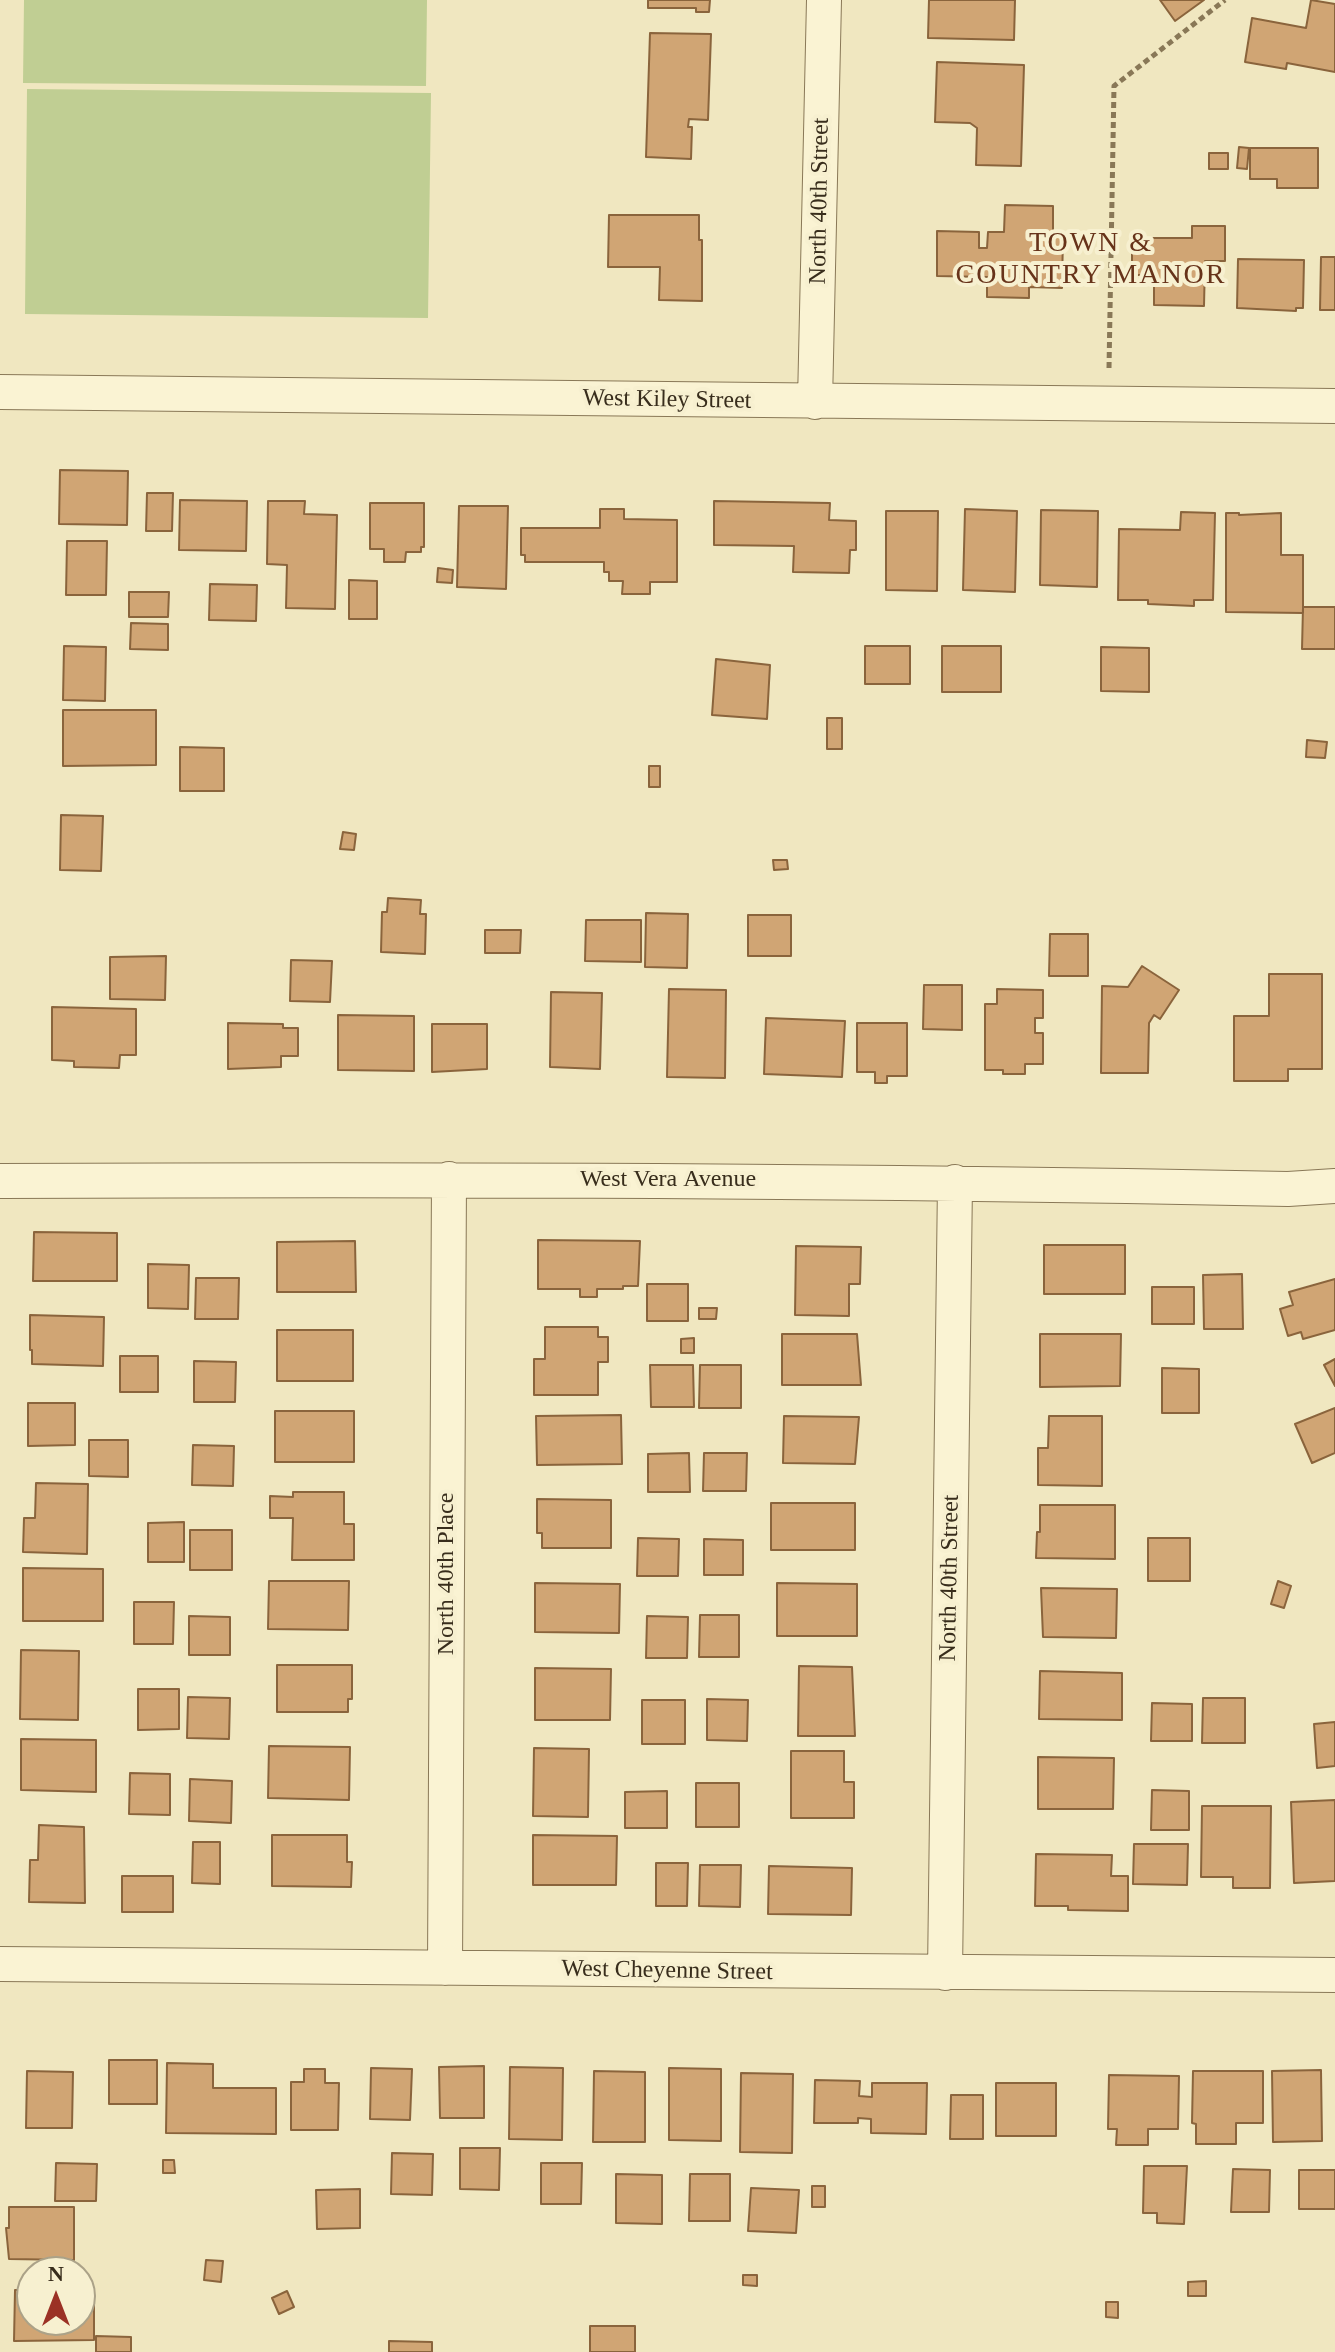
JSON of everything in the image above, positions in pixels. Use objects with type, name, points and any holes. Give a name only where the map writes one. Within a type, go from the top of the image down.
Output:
[{"type":"street","name":"North 40th Street","points":[[815,402],[824,0]]},
{"type":"street","name":"West Kiley Street","points":[[0,392],[1335,406]]},
{"type":"street","name":"West Vera Avenue","points":[[0,1181],[449,1179],[955,1182],[1288,1189],[1335,1186]]},
{"type":"street","name":"North 40th Place","points":[[445,1968],[449,1179]]},
{"type":"street","name":"North 40th Street","points":[[945,1973],[955,1182]]},
{"type":"street","name":"West Cheyenne Street","points":[[0,1964],[1335,1975]]},
{"type":"path","points":[[1109,405],[1114,86],[1225,0]]},
{"type":"green space","points":[[24,0],[427,0],[426,86],[23,83]]},
{"type":"green space","points":[[27,89],[431,93],[428,318],[25,314]]},
{"type":"building","points":[[648,0],[710,0],[709,12],[696,12],[696,8],[648,8]]},
{"type":"building","points":[[929,0],[1015,0],[1014,40],[928,38]]},
{"type":"building","points":[[1160,0],[1204,0],[1175,21]]},
{"type":"building","points":[[1311,0],[1335,4],[1335,72],[1287,63],[1286,69],[1245,62],[1252,18],[1306,28]]},
{"type":"building","points":[[650,33],[711,34],[708,120],[689,119],[688,127],[692,127],[691,159],[646,157]]},
{"type":"building","points":[[937,62],[1024,65],[1021,166],[976,165],[977,128],[970,123],[935,122]]},
{"type":"building","points":[[1239,147],[1249,148],[1247,169],[1237,168]]},
{"type":"building","points":[[1250,148],[1318,148],[1318,188],[1277,188],[1277,179],[1250,179]]},
{"type":"building","points":[[1209,153],[1228,153],[1228,169],[1209,169]]},
{"type":"building","points":[[1005,205],[1053,206],[1053,234],[1063,234],[1062,288],[1029,287],[1029,298],[987,297],[987,277],[937,276],[937,231],[979,232],[979,248],[987,248],[988,232],[1004,232]]},
{"type":"building","points":[[609,215],[699,215],[702,301],[659,300],[660,267],[608,267]]},
{"type":"building","points":[[1192,226],[1225,226],[1225,261],[1205,261],[1204,306],[1154,305],[1154,275],[1132,275],[1132,238],[1192,238]]},
{"type":"building","points":[[1321,257],[1335,257],[1335,310],[1320,310]]},
{"type":"building","points":[[1238,259],[1304,260],[1303,308],[1296,308],[1296,311],[1237,308]]},
{"type":"building","points":[[60,470],[128,471],[127,525],[59,524]]},
{"type":"building","points":[[147,493],[173,493],[172,531],[146,531]]},
{"type":"building","points":[[180,500],[247,501],[246,551],[179,550]]},
{"type":"building","points":[[268,501],[305,501],[304,514],[337,515],[335,609],[286,608],[287,565],[267,564]]},
{"type":"building","points":[[714,501],[830,503],[829,520],[856,521],[856,550],[850,550],[849,573],[793,572],[794,546],[714,545]]},
{"type":"building","points":[[370,503],[424,503],[424,547],[421,547],[421,552],[406,552],[405,562],[384,562],[384,549],[370,549]]},
{"type":"building","points":[[459,506],[508,506],[506,589],[457,587]]},
{"type":"building","points":[[600,509],[624,509],[624,519],[677,520],[677,582],[650,582],[650,594],[622,594],[623,581],[609,581],[609,572],[604,572],[604,562],[525,562],[525,555],[521,555],[521,528],[600,528]]},
{"type":"building","points":[[965,509],[1017,511],[1015,592],[963,590]]},
{"type":"building","points":[[1041,510],[1098,511],[1097,587],[1040,585]]},
{"type":"building","points":[[886,511],[938,511],[937,591],[886,590]]},
{"type":"building","points":[[1181,512],[1215,513],[1213,600],[1194,600],[1194,606],[1118,600],[1119,529],[1180,530]]},
{"type":"building","points":[[1226,513],[1281,513],[1281,555],[1303,555],[1303,613],[1226,612]]},
{"type":"building","points":[[67,541],[107,541],[106,595],[66,595]]},
{"type":"building","points":[[438,568],[453,570],[452,583],[437,582]]},
{"type":"building","points":[[349,580],[377,581],[377,619],[349,619]]},
{"type":"building","points":[[210,584],[257,585],[256,621],[209,620]]},
{"type":"building","points":[[129,592],[169,592],[168,617],[129,617]]},
{"type":"building","points":[[1303,607],[1335,607],[1335,649],[1302,649]]},
{"type":"building","points":[[131,623],[168,624],[168,650],[130,649]]},
{"type":"building","points":[[64,646],[106,647],[105,701],[63,700]]},
{"type":"building","points":[[865,646],[910,646],[910,684],[865,684]]},
{"type":"building","points":[[942,646],[1001,646],[1001,692],[942,692]]},
{"type":"building","points":[[1101,647],[1149,648],[1149,692],[1101,691]]},
{"type":"building","points":[[716,659],[770,665],[767,719],[712,715]]},
{"type":"building","points":[[63,710],[156,710],[156,765],[63,766]]},
{"type":"building","points":[[827,718],[842,718],[842,749],[827,749]]},
{"type":"building","points":[[1307,740],[1327,742],[1325,758],[1306,757]]},
{"type":"building","points":[[180,747],[224,748],[224,791],[180,791]]},
{"type":"building","points":[[649,766],[660,766],[660,787],[649,787]]},
{"type":"building","points":[[61,815],[103,816],[101,871],[60,870]]},
{"type":"building","points":[[343,832],[356,834],[354,850],[340,849]]},
{"type":"building","points":[[773,860],[787,860],[788,869],[774,870]]},
{"type":"building","points":[[388,898],[421,900],[420,914],[426,914],[425,954],[381,952],[382,912],[387,912]]},
{"type":"building","points":[[646,913],[688,914],[687,968],[645,967]]},
{"type":"building","points":[[748,915],[791,915],[791,956],[748,956]]},
{"type":"building","points":[[586,920],[641,920],[641,962],[585,961]]},
{"type":"building","points":[[485,930],[521,930],[520,953],[485,953]]},
{"type":"building","points":[[1050,934],[1088,934],[1088,976],[1049,976]]},
{"type":"building","points":[[166,956],[165,1000],[110,999],[110,957]]},
{"type":"building","points":[[291,960],[332,961],[330,1002],[290,1001]]},
{"type":"building","points":[[1142,966],[1179,990],[1160,1019],[1154,1015],[1149,1023],[1148,1073],[1101,1073],[1102,986],[1128,987]]},
{"type":"building","points":[[1269,974],[1322,974],[1322,1069],[1288,1069],[1288,1081],[1234,1081],[1234,1016],[1269,1016]]},
{"type":"building","points":[[924,985],[962,985],[962,1030],[923,1029]]},
{"type":"building","points":[[669,989],[726,990],[725,1078],[667,1077]]},
{"type":"building","points":[[997,989],[1043,990],[1043,1018],[1035,1018],[1035,1033],[1043,1033],[1043,1064],[1025,1064],[1025,1074],[985,1070],[985,1004],[997,1004]]},
{"type":"building","points":[[551,992],[602,993],[600,1069],[550,1067]]},
{"type":"building","points":[[52,1007],[136,1009],[136,1055],[120,1055],[119,1068],[74,1067],[74,1061],[52,1060]]},
{"type":"building","points":[[338,1015],[414,1016],[414,1071],[338,1070]]},
{"type":"building","points":[[766,1018],[845,1021],[842,1077],[764,1074]]},
{"type":"building","points":[[228,1023],[283,1024],[283,1028],[298,1028],[298,1056],[281,1056],[281,1067],[228,1069]]},
{"type":"building","points":[[857,1023],[907,1023],[907,1076],[887,1076],[887,1083],[875,1083],[875,1072],[857,1072]]},
{"type":"building","points":[[432,1024],[487,1024],[487,1069],[432,1072]]},
{"type":"building","points":[[34,1232],[117,1233],[117,1281],[33,1281]]},
{"type":"building","points":[[538,1240],[640,1241],[638,1286],[597,1289],[597,1297],[580,1297],[580,1289],[538,1289]]},
{"type":"building","points":[[355,1241],[356,1292],[277,1292],[277,1242]]},
{"type":"building","points":[[1044,1245],[1125,1245],[1125,1294],[1044,1294]]},
{"type":"building","points":[[796,1246],[861,1247],[860,1284],[849,1284],[849,1316],[795,1315]]},
{"type":"building","points":[[148,1264],[189,1265],[188,1309],[148,1308]]},
{"type":"building","points":[[1242,1274],[1243,1329],[1204,1329],[1203,1275]]},
{"type":"building","points":[[196,1278],[239,1278],[238,1319],[195,1319]]},
{"type":"building","points":[[1335,1279],[1335,1330],[1303,1339],[1301,1332],[1288,1336],[1280,1309],[1293,1305],[1289,1292]]},
{"type":"building","points":[[647,1284],[688,1284],[688,1321],[647,1321]]},
{"type":"building","points":[[1152,1287],[1194,1287],[1194,1324],[1152,1324]]},
{"type":"building","points":[[699,1308],[717,1308],[716,1319],[699,1319]]},
{"type":"building","points":[[30,1315],[104,1317],[103,1366],[32,1364]]},
{"type":"building","points":[[545,1327],[598,1327],[598,1337],[608,1337],[608,1362],[598,1362],[598,1395],[534,1395],[534,1359],[545,1359]]},
{"type":"building","points":[[277,1330],[353,1330],[353,1381],[277,1381]]},
{"type":"building","points":[[782,1334],[857,1334],[861,1385],[782,1385]]},
{"type":"building","points":[[1040,1334],[1121,1334],[1120,1386],[1040,1387]]},
{"type":"building","points":[[694,1338],[694,1353],[681,1353],[681,1339]]},
{"type":"building","points":[[120,1356],[158,1356],[158,1392],[120,1392]]},
{"type":"building","points":[[1335,1359],[1335,1386],[1324,1365]]},
{"type":"building","points":[[194,1361],[236,1362],[235,1402],[194,1402]]},
{"type":"building","points":[[650,1365],[693,1365],[694,1407],[651,1407]]},
{"type":"building","points":[[700,1365],[741,1365],[741,1408],[699,1408]]},
{"type":"building","points":[[1162,1368],[1199,1369],[1199,1413],[1162,1413]]},
{"type":"building","points":[[28,1403],[75,1403],[75,1445],[28,1446]]},
{"type":"building","points":[[1335,1408],[1335,1453],[1312,1463],[1295,1424]]},
{"type":"building","points":[[275,1411],[354,1411],[354,1462],[275,1462]]},
{"type":"building","points":[[621,1415],[622,1464],[537,1465],[536,1416]]},
{"type":"building","points":[[784,1416],[859,1417],[855,1464],[783,1463]]},
{"type":"building","points":[[1049,1416],[1102,1416],[1102,1486],[1038,1485],[1038,1448],[1048,1448]]},
{"type":"building","points":[[89,1440],[128,1440],[128,1477],[89,1476]]},
{"type":"building","points":[[193,1445],[234,1446],[233,1486],[192,1485]]},
{"type":"building","points":[[689,1453],[690,1492],[648,1492],[648,1454]]},
{"type":"building","points":[[704,1453],[747,1453],[746,1491],[703,1491]]},
{"type":"building","points":[[36,1483],[88,1484],[87,1554],[23,1552],[24,1518],[35,1518]]},
{"type":"building","points":[[293,1492],[344,1492],[344,1524],[354,1524],[354,1560],[292,1560],[293,1518],[270,1518],[270,1496],[293,1497]]},
{"type":"building","points":[[537,1499],[611,1500],[611,1548],[542,1548],[542,1533],[537,1533]]},
{"type":"building","points":[[771,1503],[855,1503],[855,1550],[771,1550]]},
{"type":"building","points":[[1040,1505],[1115,1505],[1115,1559],[1036,1558]]},
{"type":"building","points":[[184,1522],[184,1562],[148,1562],[148,1523]]},
{"type":"building","points":[[190,1530],[232,1530],[232,1570],[190,1570]]},
{"type":"building","points":[[638,1538],[679,1539],[678,1576],[637,1576]]},
{"type":"building","points":[[1148,1538],[1190,1538],[1190,1581],[1148,1581]]},
{"type":"building","points":[[704,1539],[743,1540],[743,1575],[704,1575]]},
{"type":"building","points":[[23,1568],[103,1569],[103,1621],[23,1621]]},
{"type":"building","points":[[269,1581],[349,1581],[348,1630],[268,1629]]},
{"type":"building","points":[[1278,1581],[1291,1586],[1284,1608],[1271,1604]]},
{"type":"building","points":[[535,1583],[620,1584],[619,1633],[535,1632]]},
{"type":"building","points":[[777,1583],[857,1584],[857,1636],[777,1636]]},
{"type":"building","points":[[1041,1588],[1117,1589],[1116,1638],[1043,1637]]},
{"type":"building","points":[[134,1602],[174,1602],[173,1644],[134,1644]]},
{"type":"building","points":[[700,1615],[739,1615],[739,1657],[699,1657]]},
{"type":"building","points":[[189,1616],[230,1617],[230,1655],[189,1655]]},
{"type":"building","points":[[647,1616],[688,1617],[687,1658],[646,1658]]},
{"type":"building","points":[[21,1650],[79,1651],[78,1720],[20,1719]]},
{"type":"building","points":[[277,1665],[352,1665],[352,1699],[348,1699],[348,1712],[277,1712]]},
{"type":"building","points":[[799,1666],[852,1667],[855,1736],[798,1736]]},
{"type":"building","points":[[535,1668],[611,1669],[610,1720],[535,1720]]},
{"type":"building","points":[[1040,1671],[1122,1673],[1122,1720],[1039,1719]]},
{"type":"building","points":[[138,1689],[179,1689],[179,1729],[138,1730]]},
{"type":"building","points":[[188,1697],[230,1698],[229,1739],[187,1738]]},
{"type":"building","points":[[1203,1698],[1245,1698],[1245,1743],[1202,1743]]},
{"type":"building","points":[[707,1699],[748,1700],[747,1741],[707,1740]]},
{"type":"building","points":[[642,1700],[685,1700],[685,1744],[642,1744]]},
{"type":"building","points":[[1152,1703],[1192,1704],[1192,1741],[1151,1741]]},
{"type":"building","points":[[1335,1722],[1335,1766],[1317,1768],[1314,1724]]},
{"type":"building","points":[[21,1739],[96,1740],[96,1792],[21,1790]]},
{"type":"building","points":[[269,1746],[350,1747],[349,1800],[268,1798]]},
{"type":"building","points":[[534,1748],[589,1749],[588,1817],[533,1816]]},
{"type":"building","points":[[791,1751],[844,1751],[844,1782],[854,1782],[854,1818],[791,1818]]},
{"type":"building","points":[[1038,1757],[1114,1758],[1113,1809],[1038,1809]]},
{"type":"building","points":[[130,1773],[170,1774],[170,1815],[129,1814]]},
{"type":"building","points":[[190,1779],[232,1781],[231,1823],[189,1821]]},
{"type":"building","points":[[696,1783],[739,1783],[739,1827],[696,1827]]},
{"type":"building","points":[[1152,1790],[1189,1791],[1189,1830],[1151,1830]]},
{"type":"building","points":[[667,1791],[667,1828],[625,1828],[625,1792]]},
{"type":"building","points":[[1335,1800],[1335,1881],[1294,1883],[1291,1802]]},
{"type":"building","points":[[1202,1806],[1271,1806],[1270,1888],[1233,1888],[1233,1877],[1201,1877]]},
{"type":"building","points":[[39,1825],[84,1827],[85,1903],[29,1902],[30,1860],[38,1860]]},
{"type":"building","points":[[272,1835],[347,1835],[347,1862],[352,1862],[351,1887],[272,1886]]},
{"type":"building","points":[[533,1835],[617,1836],[616,1885],[533,1885]]},
{"type":"building","points":[[193,1842],[220,1842],[220,1884],[192,1883]]},
{"type":"building","points":[[1134,1844],[1188,1844],[1187,1885],[1133,1884]]},
{"type":"building","points":[[1036,1854],[1112,1855],[1111,1876],[1128,1876],[1128,1911],[1035,1906]]},
{"type":"building","points":[[656,1863],[688,1863],[687,1906],[656,1906]]},
{"type":"building","points":[[700,1865],[741,1865],[740,1907],[699,1906]]},
{"type":"building","points":[[769,1866],[852,1868],[851,1915],[768,1914]]},
{"type":"building","points":[[122,1876],[173,1876],[173,1912],[122,1912]]},
{"type":"building","points":[[109,2060],[157,2060],[157,2104],[109,2104]]},
{"type":"building","points":[[167,2063],[213,2064],[213,2088],[276,2088],[276,2134],[166,2133]]},
{"type":"building","points":[[484,2066],[484,2118],[440,2118],[439,2067]]},
{"type":"building","points":[[510,2067],[563,2068],[562,2140],[509,2139]]},
{"type":"building","points":[[371,2068],[412,2069],[410,2120],[370,2119]]},
{"type":"building","points":[[669,2068],[721,2069],[721,2141],[669,2140]]},
{"type":"building","points":[[304,2069],[325,2069],[325,2083],[339,2083],[338,2130],[291,2130],[291,2082],[304,2082]]},
{"type":"building","points":[[1321,2070],[1322,2141],[1273,2142],[1272,2071]]},
{"type":"building","points":[[27,2071],[73,2072],[72,2128],[26,2128]]},
{"type":"building","points":[[594,2071],[645,2072],[645,2142],[593,2142]]},
{"type":"building","points":[[1193,2071],[1263,2071],[1263,2123],[1236,2123],[1236,2144],[1196,2144],[1196,2124],[1192,2123]]},
{"type":"building","points":[[741,2073],[793,2074],[792,2153],[740,2152]]},
{"type":"building","points":[[1109,2075],[1179,2076],[1178,2129],[1148,2129],[1148,2145],[1116,2145],[1117,2129],[1108,2129]]},
{"type":"building","points":[[815,2080],[860,2081],[859,2096],[872,2097],[872,2083],[927,2083],[926,2134],[871,2133],[871,2119],[858,2118],[858,2123],[814,2123]]},
{"type":"building","points":[[996,2083],[1056,2083],[1056,2136],[996,2136]]},
{"type":"building","points":[[951,2095],[983,2095],[983,2139],[950,2139]]},
{"type":"building","points":[[460,2148],[500,2148],[499,2190],[460,2189]]},
{"type":"building","points":[[392,2153],[433,2154],[432,2195],[391,2194]]},
{"type":"building","points":[[163,2160],[174,2160],[175,2173],[163,2173]]},
{"type":"building","points":[[56,2163],[97,2164],[96,2201],[55,2201]]},
{"type":"building","points":[[541,2163],[582,2163],[581,2204],[541,2204]]},
{"type":"building","points":[[1144,2166],[1187,2166],[1184,2224],[1157,2223],[1157,2213],[1143,2213]]},
{"type":"building","points":[[1233,2169],[1270,2170],[1269,2212],[1231,2212]]},
{"type":"building","points":[[1299,2170],[1335,2170],[1335,2209],[1299,2209]]},
{"type":"building","points":[[616,2174],[662,2175],[662,2224],[616,2223]]},
{"type":"building","points":[[690,2174],[730,2174],[730,2221],[689,2221]]},
{"type":"building","points":[[812,2186],[825,2186],[825,2207],[812,2207]]},
{"type":"building","points":[[751,2188],[799,2190],[796,2233],[748,2231]]},
{"type":"building","points":[[360,2189],[360,2228],[317,2229],[316,2190]]},
{"type":"building","points":[[9,2207],[74,2207],[74,2256],[16,2256],[16,2259],[9,2259],[6,2228],[9,2228]]},
{"type":"building","points":[[206,2260],[223,2261],[221,2282],[204,2280]]},
{"type":"building","points":[[743,2275],[757,2275],[757,2286],[743,2285]]},
{"type":"building","points":[[1206,2281],[1206,2296],[1188,2296],[1188,2282]]},
{"type":"building","points":[[15,2290],[16,2336],[94,2336],[94,2340],[14,2341]]},
{"type":"building","points":[[287,2291],[294,2307],[279,2314],[272,2298]]},
{"type":"building","points":[[1106,2302],[1118,2302],[1118,2318],[1106,2317]]},
{"type":"building","points":[[590,2326],[635,2326],[635,2352],[590,2352]]},
{"type":"building","points":[[96,2336],[131,2337],[131,2352],[96,2352]]},
{"type":"building","points":[[389,2341],[432,2342],[432,2352],[389,2352]]},
{"type":"district","name":"TOWN & COUNTRY MANOR","points":[[1091,260]]}]
